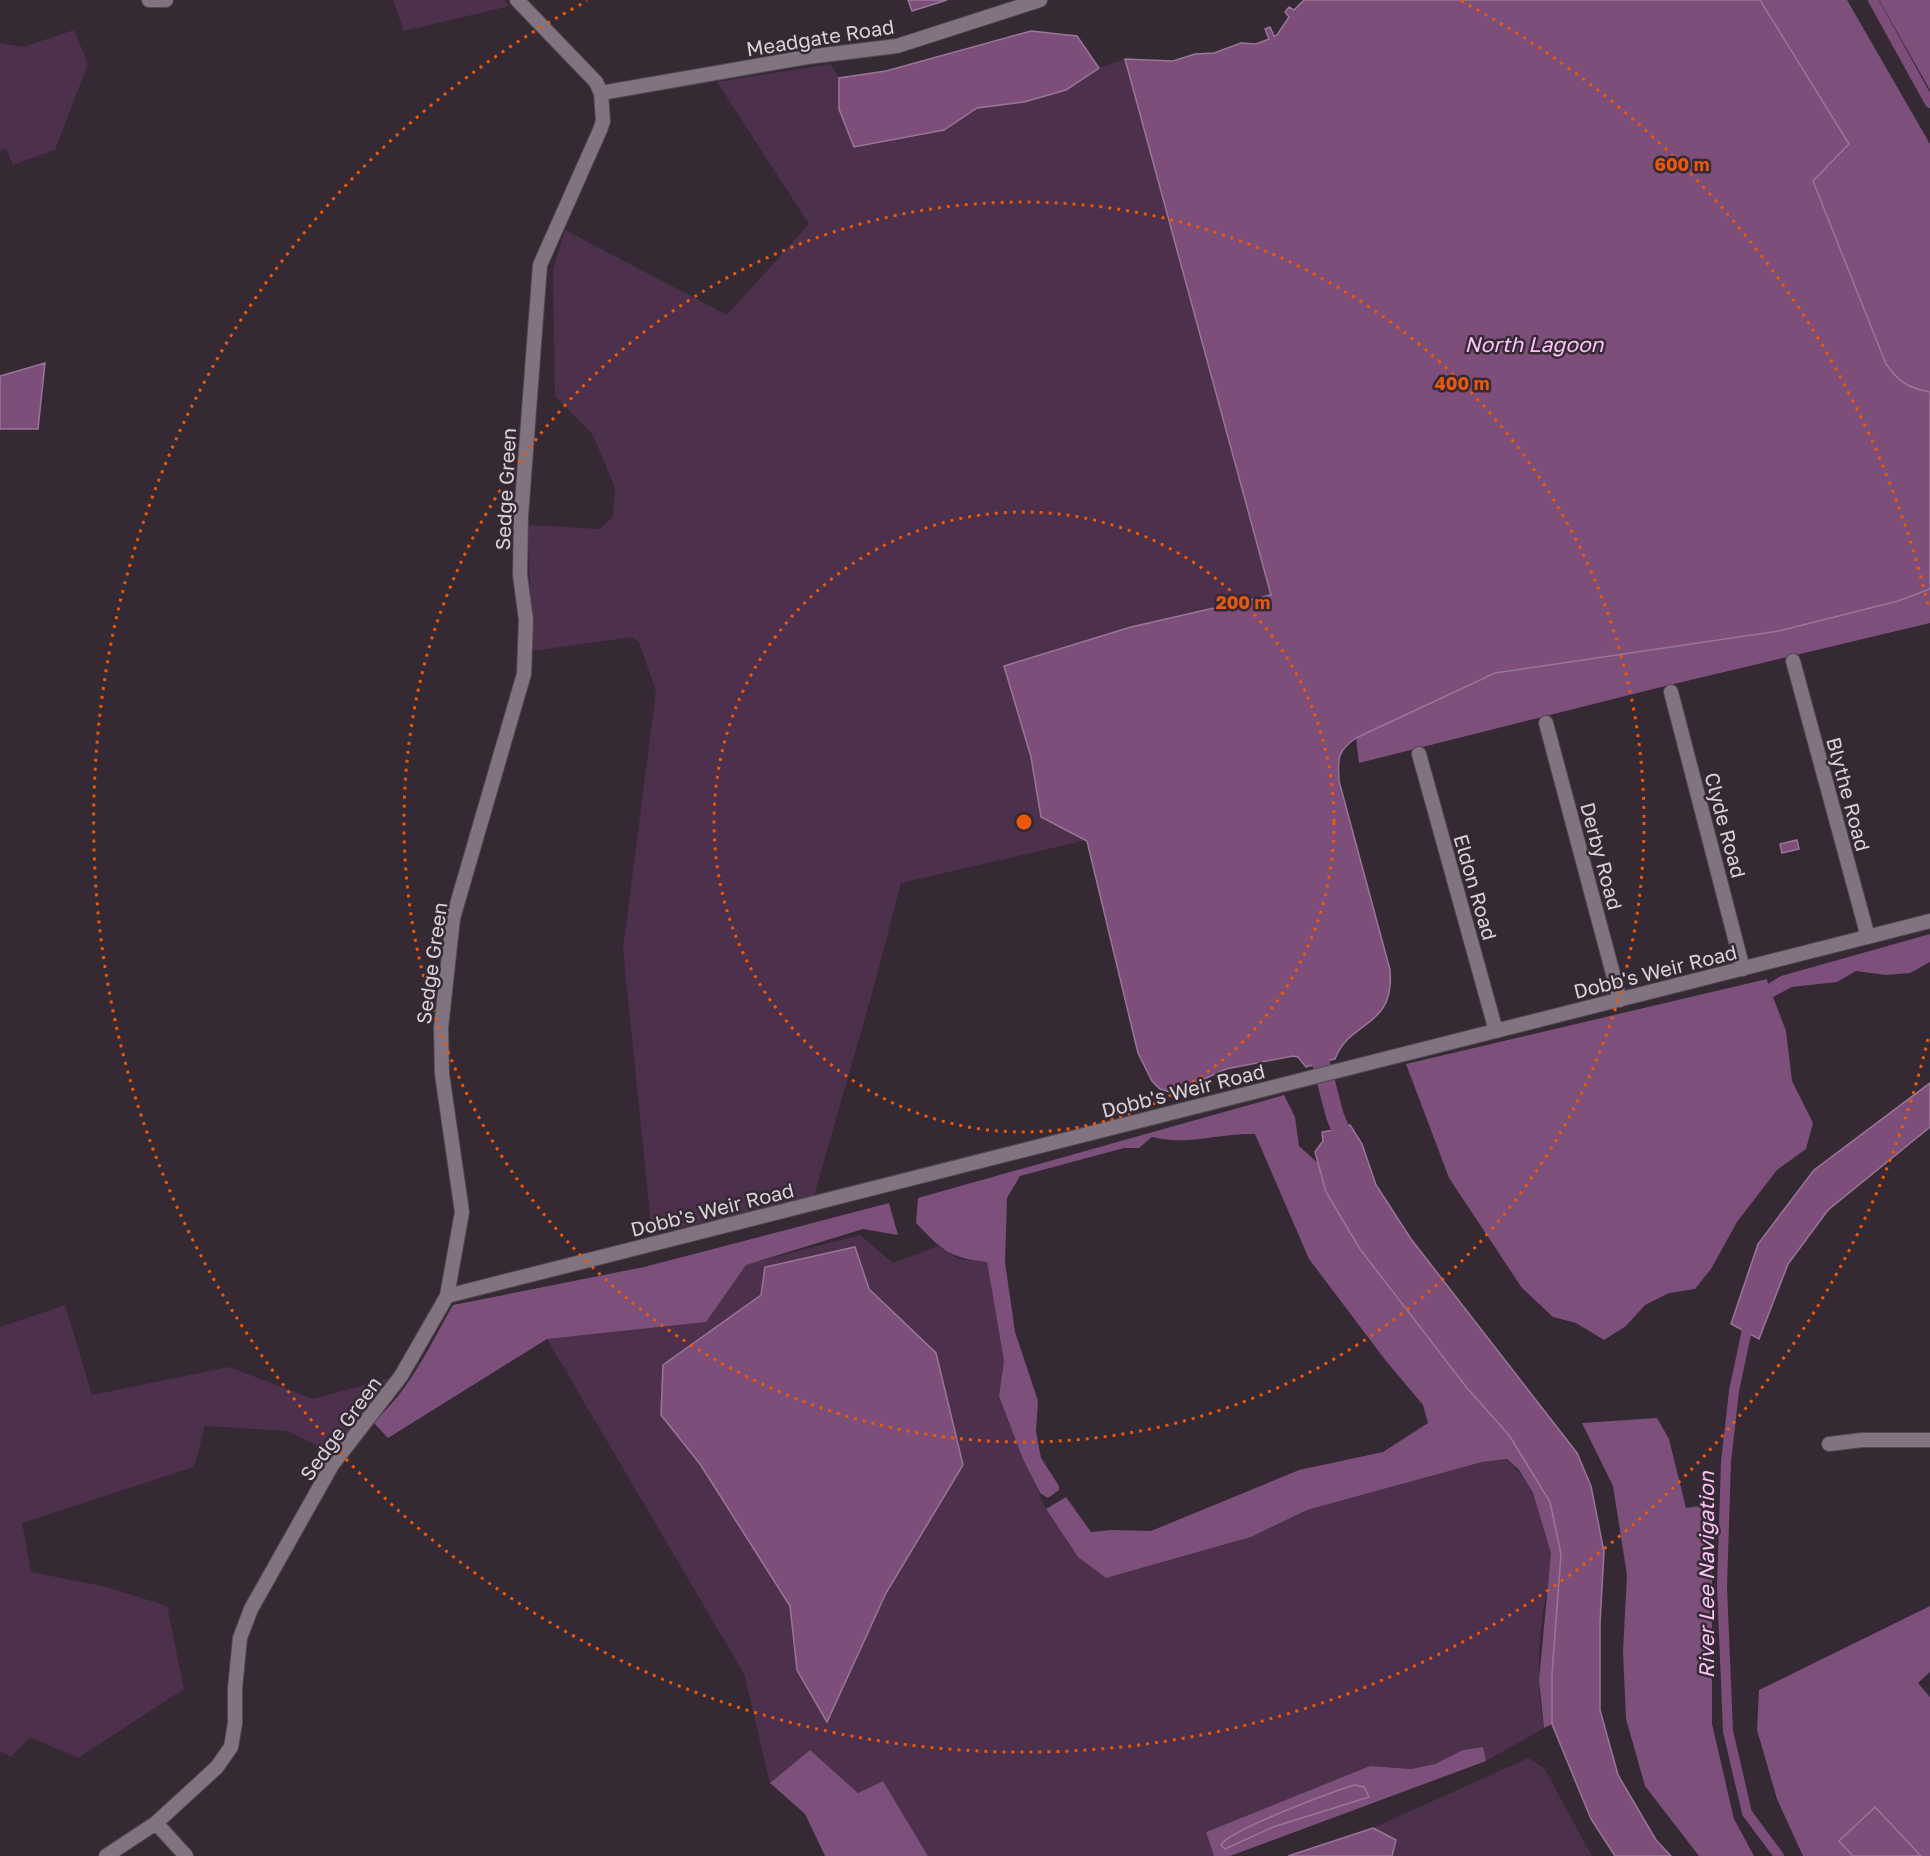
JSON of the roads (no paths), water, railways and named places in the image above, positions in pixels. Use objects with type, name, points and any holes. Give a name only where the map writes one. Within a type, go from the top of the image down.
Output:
[{"type":"street","points":[[149,0],[166,0]]},
{"type":"street","points":[[517,0],[584,69],[602,93]]},
{"type":"street","name":"Meadgate Road","points":[[602,93],[807,57],[897,46],[1040,0]]},
{"type":"street","name":"Sedge Green","points":[[106,1856],[156,1823],[218,1767],[231,1747],[235,1724],[235,1688],[240,1638],[251,1608],[332,1465],[401,1376],[447,1296],[462,1212],[442,1074],[441,1028],[453,918],[524,674],[526,620],[520,575],[521,516],[540,265],[600,130],[603,121],[602,93]]},
{"type":"street","name":"Blythe Road","points":[[1792,661],[1868,937]]},
{"type":"street","name":"Clyde Road","points":[[1671,692],[1743,969]]},
{"type":"street","name":"Derby Road","points":[[1546,723],[1620,1000]]},
{"type":"street","name":"Eldon Road","points":[[1419,754],[1496,1031]]},
{"type":"street","name":"Dobb's Weir Road","points":[[447,1296],[1930,921]]},
{"type":"street","points":[[1829,1444],[1862,1440],[1930,1440]]},
{"type":"street","points":[[156,1823],[186,1856]]},
{"type":"water","points":[[908,0],[947,0],[912,11]]},
{"type":"water","name":"North Lagoon","points":[[1304,0],[1760,0],[1849,144],[1813,181],[1886,364],[1905,383],[1930,392],[1930,589],[1898,601],[1779,631],[1495,673],[1356,738],[1340,756],[1339,781],[1390,970],[1390,989],[1386,1003],[1379,1014],[1342,1046],[1335,1059],[1306,1067],[1298,1057],[1293,1056],[1226,1069],[1180,1090],[1170,1092],[1160,1089],[1152,1081],[1138,1053],[1087,841],[1041,817],[1031,757],[1004,666],[1131,627],[1271,595],[1125,59],[1173,61],[1195,54],[1214,53],[1241,43],[1256,44],[1269,39],[1265,29],[1270,27],[1274,36],[1277,35],[1289,17],[1285,12],[1289,7],[1294,10]]},
{"type":"water","points":[[1031,31],[1077,36],[1099,68],[1066,90],[1024,102],[977,108],[944,130],[854,147],[839,109],[839,78],[886,71]]},
{"type":"water","points":[[45,363],[38,429],[0,429],[0,376]]},
{"type":"water","points":[[1797,840],[1799,849],[1782,853],[1780,844]]},
{"type":"water","points":[[1930,1083],[1930,1127],[1828,1210],[1788,1264],[1759,1339],[1731,1324],[1758,1244],[1814,1170]]},
{"type":"water","points":[[1350,1125],[1362,1144],[1376,1185],[1411,1239],[1577,1453],[1591,1486],[1604,1552],[1600,1623],[1600,1710],[1618,1775],[1656,1840],[1671,1856],[1615,1856],[1591,1819],[1552,1724],[1552,1674],[1561,1554],[1550,1502],[1509,1435],[1467,1388],[1360,1249],[1326,1192],[1315,1152],[1323,1141],[1322,1132],[1333,1130],[1337,1133],[1341,1128]]},
{"type":"water","points":[[855,1247],[869,1289],[936,1353],[963,1465],[886,1593],[827,1722],[797,1670],[790,1606],[700,1464],[661,1415],[663,1365],[761,1295],[765,1267]]},
{"type":"water","points":[[1355,1785],[1364,1787],[1369,1797],[1273,1827],[1225,1849],[1221,1845],[1260,1821]]},
{"type":"water","points":[[1875,1807],[1921,1856],[1853,1856],[1839,1841]]},
{"type":"water","points":[[1373,1828],[1396,1840],[1392,1856],[1288,1856]]},
{"type":"waterway","name":"River Lee Navigation","points":[[1873,0],[1930,103]]},
{"type":"waterway","points":[[1321,1063],[1335,1116],[1349,1150]]},
{"type":"waterway","name":"River Lee Navigation","points":[[1749,1320],[1734,1391],[1726,1462],[1722,1587],[1728,1731],[1747,1813],[1779,1856]]}]
